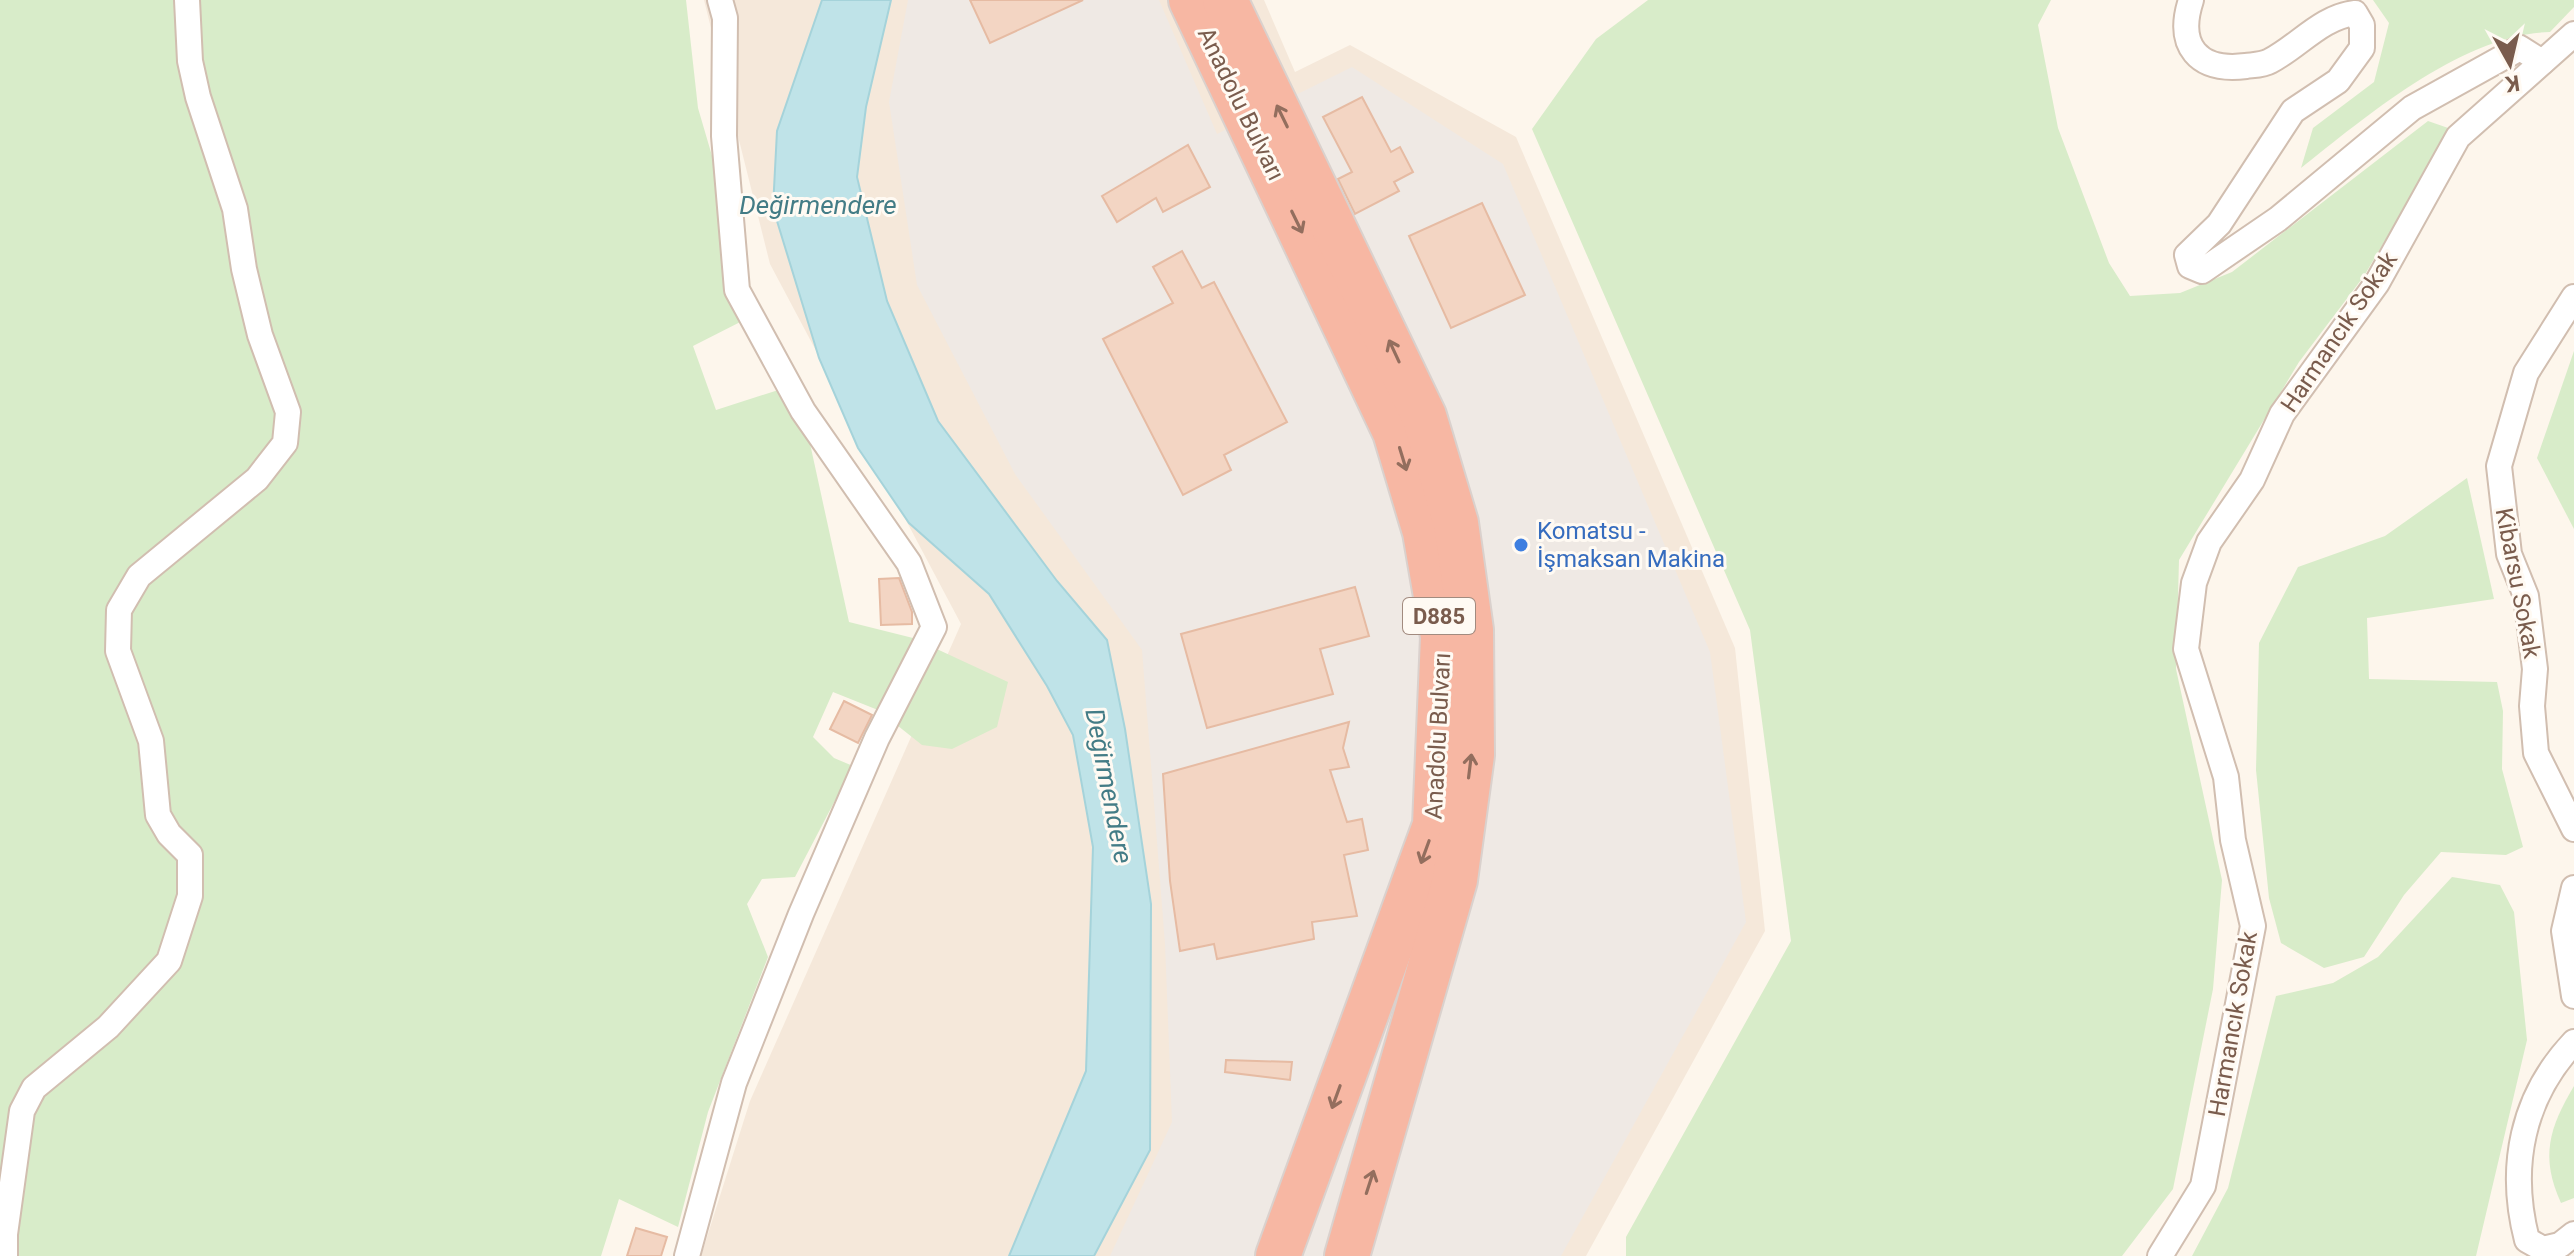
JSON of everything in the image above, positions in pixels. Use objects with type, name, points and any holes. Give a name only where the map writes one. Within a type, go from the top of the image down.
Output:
[{"type":"highway","name":"Anadolu Bulvarı","points":[[1191,0],[1395,432],[1425,532],[1443,637],[1435,825],[1278,1256]]},
{"type":"highway","name":"Anadolu Bulvarı","points":[[1225,0],[1424,416],[1456,523],[1471,630],[1472,755],[1455,880],[1347,1256]]},
{"type":"street","points":[[5,1256],[6,1220],[22,1111],[34,1088],[108,1027],[169,961],[190,896],[190,855],[169,834],[158,815],[151,741],[118,651],[119,610],[139,576],[257,479],[285,443],[288,412],[260,335],[235,209],[190,61],[187,0]]},
{"type":"street","points":[[687,1256],[734,1083],[877,738],[934,627],[909,563],[803,411],[737,290],[724,136],[725,18],[720,0]]},
{"type":"street","points":[[2191,0],[2187,13],[2190,44],[2196,58],[2214,66],[2267,63],[2338,15],[2355,13],[2362,25],[2362,48],[2338,81],[2293,111],[2219,224],[2187,255],[2190,266],[2202,271],[2278,219],[2412,108],[2520,48],[2542,62],[2574,34]]},
{"type":"street","name":"Harmancık Sokak","points":[[2160,1256],[2203,1186],[2253,926],[2233,840],[2226,777],[2186,649],[2194,583],[2209,542],[2252,480],[2282,414],[2377,283],[2458,137],[2542,62]]},
{"type":"street","name":"Kibarsu Sokak","points":[[2574,297],[2526,373],[2499,466],[2509,554],[2526,596],[2535,669],[2532,706],[2536,753],[2574,829]]},
{"type":"street","points":[[2574,888],[2564,931],[2574,996]]},
{"type":"street","points":[[2574,1042],[2559,1058],[2528,1111],[2518,1172],[2527,1240],[2543,1249],[2560,1245],[2574,1234]]},
{"type":"shaded area","points":[[704,0],[1264,0],[1295,72],[1350,45],[1516,137],[1735,648],[1765,931],[1586,1256],[701,1256],[750,1101],[961,624],[770,264]]},
{"type":"shaded area","points":[[908,0],[1159,0],[1217,134],[1352,67],[1503,164],[1710,652],[1746,922],[1561,1256],[1110,1256],[1172,1122],[1165,944],[1142,650],[1015,474],[917,285],[889,102]]},
{"type":"green space","points":[[0,0],[686,0],[698,108],[758,313],[693,346],[716,410],[797,384],[849,622],[913,638],[1008,682],[997,727],[952,749],[922,745],[878,710],[833,692],[813,737],[834,758],[853,766],[795,877],[762,879],[747,904],[768,957],[708,1112],[678,1227],[619,1199],[601,1256],[0,1256]]},
{"type":"green space","points":[[1648,0],[2051,0],[2038,25],[2058,128],[2109,263],[2130,296],[2180,293],[2232,272],[2428,121],[2451,129],[2364,276],[2299,362],[2179,560],[2176,669],[2222,880],[2213,989],[2173,1189],[2122,1256],[1626,1256],[1626,1237],[1791,941],[1750,630],[1532,129],[1596,39]]},
{"type":"green space","points":[[2373,0],[2574,0],[2574,7],[2550,32],[2517,36],[2484,47],[2418,81],[2301,168],[2313,128],[2374,82],[2389,23]]},
{"type":"green space","points":[[2574,351],[2574,529],[2537,458]]},
{"type":"green space","points":[[2467,478],[2494,599],[2367,618],[2369,679],[2497,682],[2503,711],[2502,769],[2523,847],[2506,855],[2441,852],[2404,895],[2364,957],[2324,968],[2281,943],[2269,898],[2256,770],[2259,643],[2298,567],[2385,536]]},
{"type":"green space","points":[[2452,877],[2500,885],[2514,912],[2527,1040],[2476,1256],[2192,1256],[2228,1188],[2276,996],[2333,983],[2378,957]]},
{"type":"green space","points":[[2574,1086],[2574,1198],[2561,1203],[2551,1171],[2550,1143],[2558,1116]]},
{"type":"water","name":"Değirmendere","points":[[822,0],[891,0],[866,107],[857,177],[887,301],[938,421],[1057,581],[1107,640],[1125,729],[1151,904],[1150,1150],[1094,1256],[1009,1256],[1086,1071],[1093,847],[1073,735],[1047,686],[989,594],[909,523],[858,448],[819,358],[773,208],[777,131]]},
{"type":"building","points":[[970,0],[1083,0],[990,43]]},
{"type":"building","points":[[1362,97],[1391,152],[1400,147],[1413,172],[1394,182],[1399,191],[1355,214],[1338,179],[1352,172],[1323,117]]},
{"type":"building","points":[[1188,145],[1210,187],[1163,212],[1156,198],[1117,222],[1102,196]]},
{"type":"building","points":[[1482,203],[1525,295],[1451,328],[1409,236]]},
{"type":"building","points":[[1182,251],[1202,288],[1214,282],[1287,422],[1224,455],[1231,470],[1183,495],[1103,339],[1173,303],[1153,267]]},
{"type":"building","points":[[899,578],[912,612],[912,624],[881,625],[879,579]]},
{"type":"building","points":[[1355,587],[1369,636],[1320,649],[1333,694],[1207,728],[1181,634]]},
{"type":"building","points":[[844,701],[872,715],[858,743],[830,729]]},
{"type":"building","points":[[1349,722],[1343,748],[1349,767],[1330,770],[1347,822],[1362,819],[1368,850],[1344,855],[1357,916],[1312,922],[1314,939],[1217,959],[1214,944],[1180,951],[1170,881],[1163,774]]},
{"type":"building","points":[[1226,1060],[1292,1062],[1290,1080],[1225,1072]]},
{"type":"building","points":[[636,1228],[667,1237],[661,1256],[627,1256]]},
{"type":"place","name":"Komatsu - İşmaksan Makina","points":[[1521,545]]}]
